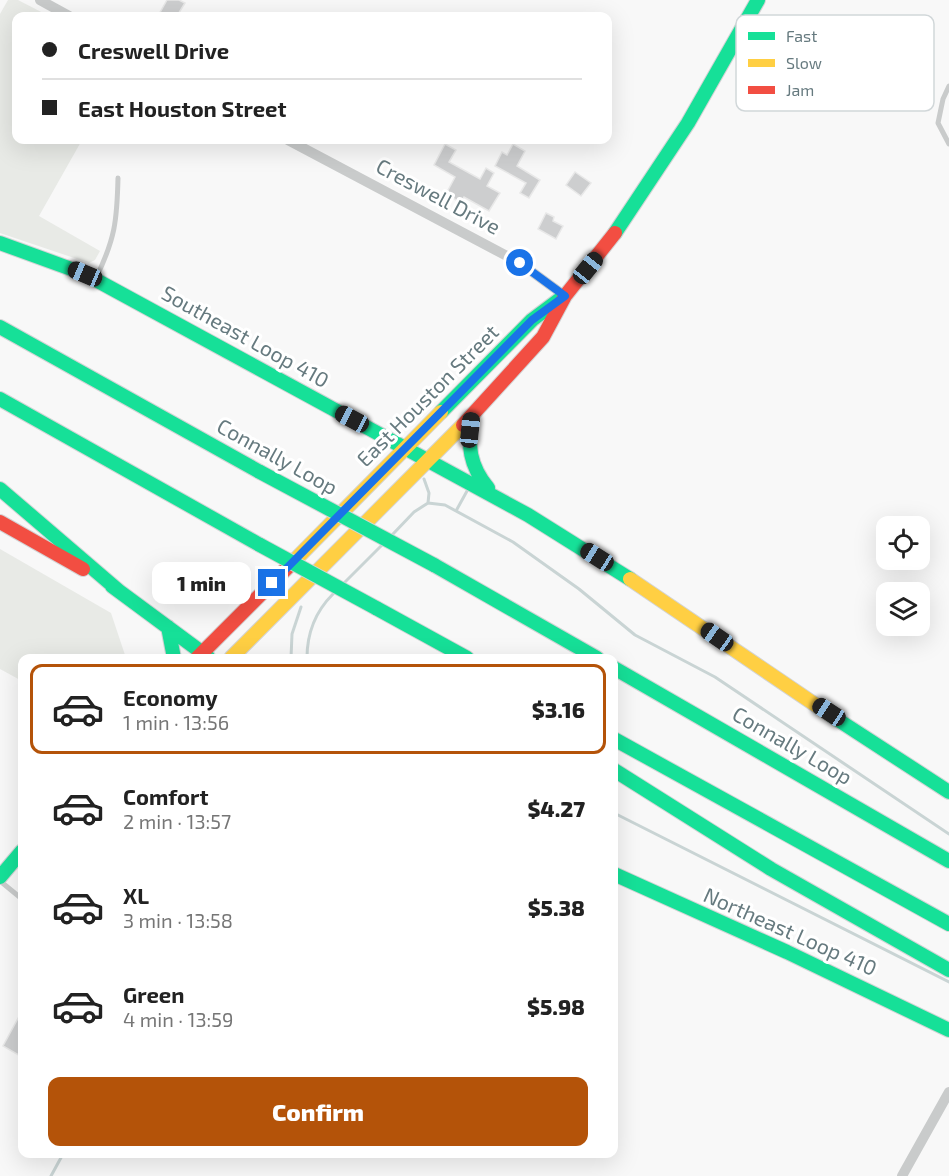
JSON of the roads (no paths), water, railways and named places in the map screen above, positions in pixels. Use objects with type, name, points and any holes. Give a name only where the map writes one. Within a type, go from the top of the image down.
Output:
[{"type":"main road","name":"East Houston Street","points":[[749,15],[758,0]]},
{"type":"main road","name":"East Houston Street","points":[[235,654],[471,417],[543,337],[565,296],[599,254],[662,164],[736,39]]},
{"type":"main road","name":"Southeast Loop 410","points":[[0,243],[54,261],[95,279],[427,461],[495,495],[648,589],[769,673],[949,792]]},
{"type":"main road","name":"East Houston Street","points":[[206,654],[532,320],[565,296]]},
{"type":"main road","name":"Connally Loop","points":[[0,327],[260,472],[434,565],[590,654]]},
{"type":"main road","points":[[0,399],[376,608],[450,653]]},
{"type":"main road","points":[[471,417],[468,453],[474,473],[495,495]]},
{"type":"main road","points":[[0,489],[119,591],[168,627],[200,654]]},
{"type":"main road","points":[[0,522],[37,541],[119,591]]},
{"type":"main road","points":[[168,627],[173,654]]},
{"type":"main road","name":"Connally Loop","points":[[618,670],[949,861]]},
{"type":"main road","points":[[618,741],[949,924]]},
{"type":"main road","points":[[784,766],[857,797],[949,847]]},
{"type":"main road","points":[[618,773],[771,869],[949,970]]},
{"type":"main road","points":[[0,879],[18,856]]},
{"type":"main road","name":"Northeast Loop 410","points":[[618,876],[787,952],[949,1030]]},
{"type":"street","points":[[40,0],[62,12]]},
{"type":"street","name":"Creswell Drive","points":[[296,144],[520,263],[565,296]]},
{"type":"street","points":[[902,1176],[949,1092]]},
{"type":"lane","points":[[949,86],[943,99],[938,123],[949,144]]},
{"type":"lane","points":[[95,279],[113,240],[117,220],[118,178]]},
{"type":"lane","points":[[0,879],[18,895]]},
{"type":"waterway","points":[[424,479],[429,493],[428,503]]},
{"type":"waterway","points":[[456,511],[467,491]]},
{"type":"waterway","points":[[393,534],[414,512],[428,503],[445,505],[513,542],[579,589],[635,635],[715,677],[949,834]]},
{"type":"waterway","points":[[344,583],[382,545]]},
{"type":"waterway","points":[[307,654],[313,623],[321,608],[333,594]]},
{"type":"waterway","points":[[291,654],[292,634],[301,607]]},
{"type":"waterway","points":[[618,815],[949,982]]},
{"type":"waterway","points":[[51,1176],[61,1158]]}]
